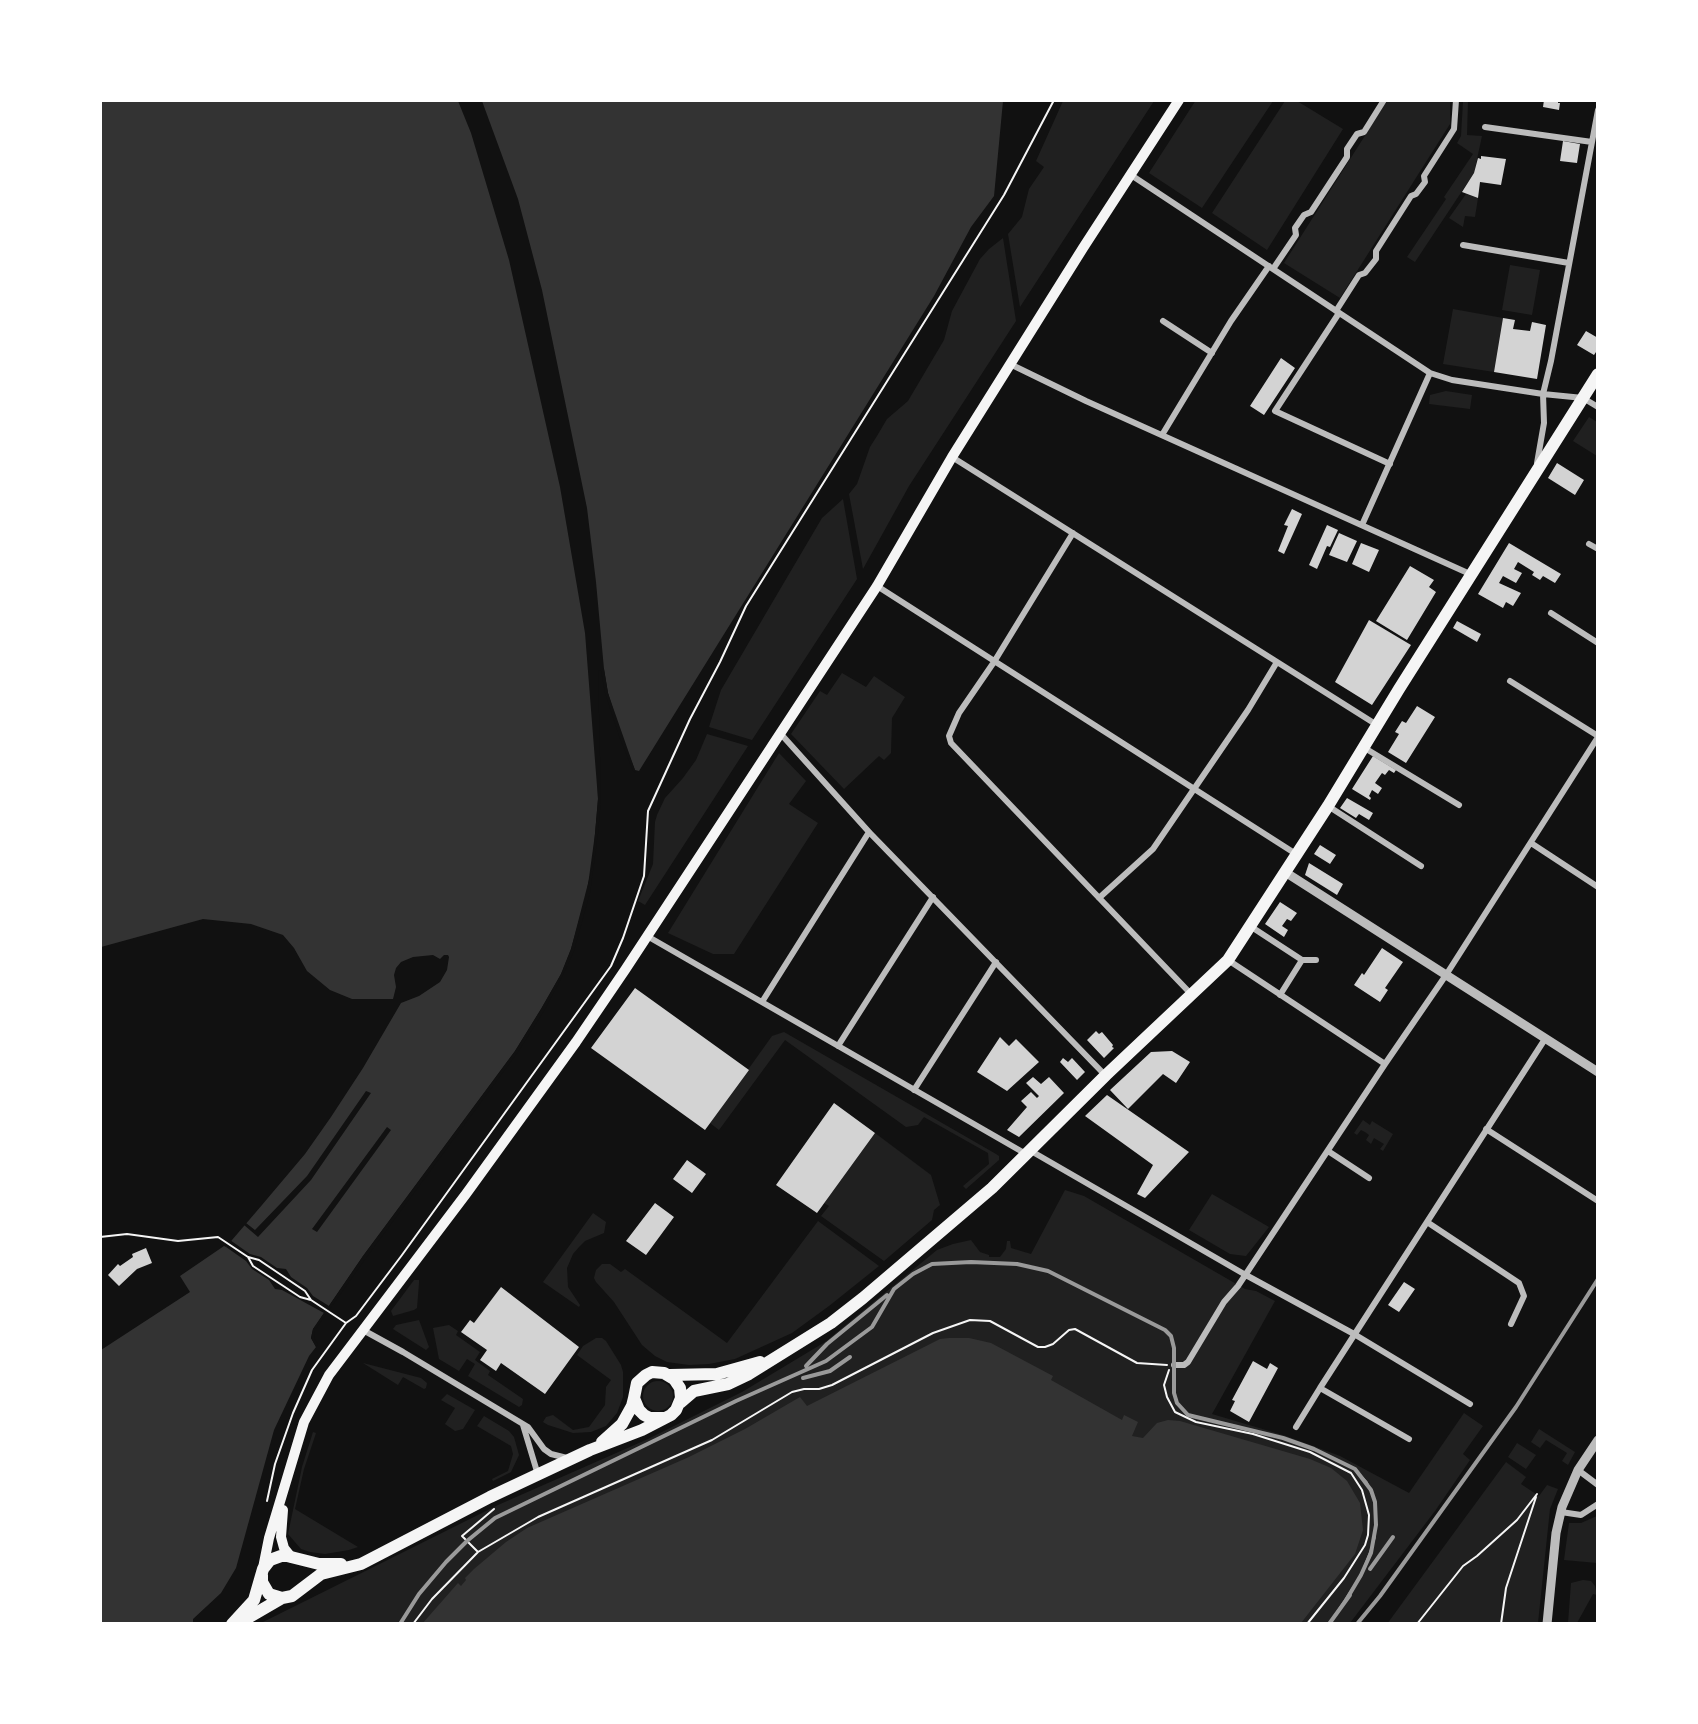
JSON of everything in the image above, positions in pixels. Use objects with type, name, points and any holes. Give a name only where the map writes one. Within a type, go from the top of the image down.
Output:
[{"type":"main road","points":[[232,1623],[254,1600],[269,1538],[304,1422],[325,1381],[466,1194],[576,1042],[647,936],[877,586],[952,458],[1083,248],[1179,100]]},
{"type":"main road","points":[[238,1623],[282,1598],[292,1596],[321,1574],[350,1568],[447,1518],[590,1450],[642,1430],[670,1415],[694,1391],[728,1384],[749,1374],[831,1323],[863,1298],[960,1216],[1029,1153],[1106,1075],[1228,960],[1328,806],[1470,574],[1598,374]]},
{"type":"main road","points":[[590,1450],[622,1424],[632,1406],[637,1383],[646,1375],[658,1372],[670,1375],[717,1374],[780,1354]]},
{"type":"main road","points":[[670,1375],[680,1388],[680,1403]]},
{"type":"main road","points":[[634,1398],[644,1415],[657,1419],[664,1418]]},
{"type":"main road","points":[[286,1486],[280,1536],[284,1548],[303,1570],[303,1584],[299,1591]]},
{"type":"main road","points":[[282,1598],[269,1594],[262,1582],[262,1572],[270,1560],[276,1557],[332,1565],[349,1563],[376,1555]]},
{"type":"street","points":[[1162,435],[1212,353],[1296,235],[1295,228],[1304,215],[1311,212],[1347,157],[1347,149],[1357,134],[1364,132],[1384,100]]},
{"type":"street","points":[[1390,464],[1275,411],[1359,275],[1365,273],[1376,259],[1376,251],[1411,196],[1416,194],[1425,182],[1424,176],[1454,129],[1456,100]]},
{"type":"street","points":[[1536,470],[1544,423],[1543,394],[1598,110]]},
{"type":"street","points":[[1485,127],[1592,142]]},
{"type":"street","points":[[1131,175],[1431,373],[1452,380],[1583,398],[1598,407]]},
{"type":"street","points":[[1463,245],[1569,263]]},
{"type":"street","points":[[1163,321],[1212,353]]},
{"type":"street","points":[[1012,365],[1086,401],[1470,574]]},
{"type":"street","points":[[1362,525],[1431,373]]},
{"type":"street","points":[[952,458],[1377,725]]},
{"type":"street","points":[[1073,533],[950,729],[949,736],[951,743],[1191,994]]},
{"type":"street","points":[[1589,544],[1598,549]]},
{"type":"street","points":[[877,586],[1296,854]]},
{"type":"street","points":[[1551,613],[1598,643]]},
{"type":"street","points":[[1099,898],[1153,849],[1248,710],[1277,662]]},
{"type":"street","points":[[1174,1365],[1179,1366],[1188,1362],[1224,1302],[1231,1296],[1446,975],[1598,736],[1510,681]]},
{"type":"street","points":[[780,733],[869,832],[1106,1075]]},
{"type":"street","points":[[1363,747],[1459,805]]},
{"type":"street","points":[[1328,806],[1421,866]]},
{"type":"street","points":[[762,1002],[869,832]]},
{"type":"street","points":[[1531,843],[1598,887]]},
{"type":"street","points":[[1285,873],[1598,1072]]},
{"type":"street","points":[[838,1046],[933,897]]},
{"type":"street","points":[[1250,926],[1302,960],[1316,960]]},
{"type":"street","points":[[647,936],[914,1090],[1354,1334],[1470,1404]]},
{"type":"street","points":[[1228,960],[1385,1064]]},
{"type":"street","points":[[1280,995],[1302,960]]},
{"type":"street","points":[[914,1090],[996,962]]},
{"type":"street","points":[[1296,1427],[1545,1039]]},
{"type":"street","points":[[1486,1129],[1598,1201]]},
{"type":"street","points":[[1328,1151],[1369,1178]]},
{"type":"street","points":[[1427,1222],[1519,1283],[1524,1296],[1511,1324]]},
{"type":"street","points":[[362,1329],[522,1424],[532,1431],[544,1449],[560,1457],[572,1459]]},
{"type":"street","points":[[1320,1388],[1409,1439]]},
{"type":"street","points":[[522,1424],[538,1475]]},
{"type":"street","points":[[1547,1623],[1556,1533],[1561,1512],[1568,1488],[1598,1440]]},
{"type":"street","points":[[1578,1470],[1598,1485]]},
{"type":"street","points":[[1561,1512],[1581,1515],[1598,1504]]},
{"type":"path","points":[[248,1257],[253,1266],[290,1291],[311,1300],[346,1323],[356,1316],[611,966],[644,876],[648,812],[690,719],[746,606],[1004,195],[1054,100]]},
{"type":"path","points":[[100,1237],[127,1233],[178,1241],[218,1237],[248,1257],[259,1260],[305,1291],[311,1300]]},
{"type":"path","points":[[413,1623],[432,1599],[478,1552],[538,1518],[712,1440],[792,1392],[832,1385],[957,1323],[970,1320],[990,1321],[1038,1347],[1053,1344],[1069,1330],[1075,1329],[1137,1363],[1174,1365]]},
{"type":"path","points":[[1174,1365],[1166,1375],[1164,1384],[1167,1397],[1175,1412],[1196,1422],[1253,1434],[1310,1452],[1351,1473],[1362,1490],[1369,1515],[1365,1545],[1344,1578],[1307,1623]]},
{"type":"path","points":[[1417,1623],[1457,1572],[1517,1520],[1537,1494],[1506,1588],[1501,1623]]},
{"type":"path","points":[[478,1552],[462,1536],[494,1511],[494,1505]]},
{"type":"shaded area","points":[[1196,100],[1273,101],[1202,208],[1149,173]]},
{"type":"shaded area","points":[[101,101],[1003,101],[994,196],[971,227],[934,296],[639,771],[635,770],[621,735],[608,693],[604,669],[596,666],[598,799],[595,834],[587,892],[571,949],[561,974],[515,1051],[363,1256],[313,1329],[311,1338],[316,1347],[309,1356],[274,1430],[236,1568],[221,1593],[193,1619],[193,1623],[101,1623],[101,1350],[190,1292],[180,1276],[224,1246],[226,1247],[262,1205],[305,1154],[331,1117],[401,1003],[419,996],[440,982],[447,970],[449,957],[444,955],[440,959],[433,955],[413,957],[401,962],[394,975],[396,987],[393,999],[352,999],[330,990],[307,971],[294,948],[283,935],[251,924],[203,919],[101,947]]},
{"type":"shaded area","points":[[1063,101],[1154,101],[1020,307],[1008,234],[1022,217],[1029,189],[1044,167],[1036,161]]},
{"type":"shaded area","points":[[1285,101],[1297,101],[1343,129],[1267,250],[1212,213]]},
{"type":"shaded area","points":[[1387,101],[1450,101],[1450,124],[1340,298],[1284,263]]},
{"type":"shaded area","points":[[1463,101],[1468,101],[1467,135],[1482,136],[1474,173],[1415,262],[1407,257],[1473,154],[1457,143],[1461,136]]},
{"type":"shaded area","points":[[1466,194],[1478,198],[1475,217],[1465,216],[1463,227],[1449,218]]},
{"type":"shaded area","points":[[1003,238],[1016,321],[909,486],[863,569],[849,494],[857,484],[870,447],[887,419],[908,401],[944,340],[952,311],[980,259]]},
{"type":"shaded area","points":[[1510,265],[1540,270],[1532,315],[1502,310]]},
{"type":"shaded area","points":[[1453,309],[1503,318],[1494,372],[1443,364]]},
{"type":"shaded area","points":[[1446,391],[1472,395],[1470,409],[1429,404],[1430,395]]},
{"type":"shaded area","points":[[1589,417],[1597,422],[1597,456],[1573,441]]},
{"type":"shaded area","points":[[843,499],[857,579],[752,740],[709,727],[721,690],[772,603],[822,518]]},
{"type":"shaded area","points":[[842,673],[866,687],[874,676],[905,697],[892,718],[891,753],[884,760],[879,756],[844,789],[791,734],[820,691],[827,695]]},
{"type":"shaded area","points":[[707,734],[748,746],[645,905],[638,901],[653,864],[657,815],[665,798],[696,760]]},
{"type":"shaded area","points":[[779,753],[806,781],[789,804],[818,823],[734,954],[713,954],[668,933]]},
{"type":"shaded area","points":[[784,1032],[996,1154],[999,1160],[966,1189],[963,1186],[989,1164],[988,1153],[924,1117],[918,1125],[906,1127],[785,1040],[719,1130],[710,1123],[772,1036]]},
{"type":"shaded area","points":[[1363,1120],[1370,1125],[1372,1121],[1393,1134],[1383,1151],[1380,1149],[1384,1144],[1374,1138],[1371,1144],[1366,1140],[1369,1135],[1365,1132],[1361,1130],[1357,1135],[1354,1133]]},
{"type":"shaded area","points":[[875,1133],[931,1175],[940,1205],[934,1210],[932,1220],[884,1261],[821,1216],[829,1206],[824,1203]]},
{"type":"shaded area","points":[[1065,1190],[1084,1196],[1245,1289],[1256,1291],[1275,1301],[1212,1414],[1286,1436],[1340,1456],[1409,1493],[1464,1413],[1483,1426],[1463,1454],[1470,1460],[1435,1511],[1350,1623],[259,1624],[498,1505],[648,1439],[742,1392],[825,1342],[937,1250],[971,1240],[980,1252],[989,1257],[1000,1257],[1006,1249],[1007,1241],[1010,1241],[1011,1248],[1031,1254]]},
{"type":"shaded area","points":[[1212,1194],[1269,1227],[1246,1256],[1230,1254],[1189,1230]]},
{"type":"shaded area","points":[[593,1213],[606,1222],[604,1233],[585,1241],[573,1254],[567,1268],[568,1287],[580,1305],[579,1307],[543,1282]]},
{"type":"shaded area","points":[[818,1221],[879,1266],[792,1333],[735,1359],[689,1365],[667,1362],[655,1356],[642,1345],[614,1302],[594,1278],[596,1270],[602,1264],[610,1264],[621,1272],[625,1269],[727,1343]]},
{"type":"shaded area","points":[[414,1280],[419,1280],[417,1308],[393,1316],[391,1311]]},
{"type":"shaded area","points":[[419,1320],[429,1347],[426,1350],[393,1329],[396,1325]]},
{"type":"shaded area","points":[[449,1325],[458,1331],[456,1335],[480,1352],[475,1360],[490,1371],[488,1375],[523,1399],[522,1405],[519,1407],[468,1376],[475,1364],[467,1359],[459,1371],[439,1359],[433,1328]]},
{"type":"shaded area","points":[[596,1338],[606,1341],[623,1372],[623,1397],[617,1413],[606,1426],[591,1432],[573,1433],[548,1425],[543,1422],[546,1417],[553,1415],[573,1430],[589,1427],[605,1405],[606,1387],[611,1380],[577,1355],[583,1346]]},
{"type":"shaded area","points":[[969,1338],[991,1343],[1053,1376],[1051,1380],[1122,1420],[1124,1415],[1138,1422],[1132,1436],[1143,1438],[1157,1423],[1168,1420],[1180,1421],[1310,1459],[1331,1468],[1347,1481],[1360,1503],[1363,1530],[1355,1554],[1301,1623],[422,1624],[458,1583],[461,1586],[474,1569],[527,1528],[689,1457],[745,1429],[800,1397],[807,1406],[940,1339]]},
{"type":"shaded area","points":[[363,1363],[421,1378],[427,1383],[426,1388],[403,1377],[398,1385]]},
{"type":"shaded area","points":[[658,1381],[668,1386],[673,1396],[668,1406],[658,1411],[648,1406],[643,1396],[648,1386]]},
{"type":"shaded area","points":[[447,1394],[475,1410],[463,1429],[455,1431],[445,1424],[455,1408],[441,1400]]},
{"type":"shaded area","points":[[484,1416],[509,1431],[514,1437],[519,1455],[511,1472],[493,1481],[492,1479],[508,1471],[513,1454],[511,1446],[477,1426]]},
{"type":"shaded area","points":[[1539,1429],[1575,1452],[1568,1465],[1562,1461],[1567,1453],[1546,1440],[1540,1448],[1531,1442]]},
{"type":"shaded area","points":[[313,1432],[316,1433],[304,1469],[295,1509],[358,1547],[325,1554],[310,1552],[301,1549],[288,1534],[302,1467]]},
{"type":"shaded area","points":[[1517,1443],[1536,1455],[1526,1469],[1508,1457]]},
{"type":"shaded area","points":[[1506,1462],[1526,1477],[1521,1484],[1539,1496],[1547,1485],[1558,1489],[1550,1509],[1538,1623],[1387,1624]]},
{"type":"shaded area","points":[[1597,1516],[1597,1563],[1564,1560],[1569,1523],[1581,1523]]},
{"type":"shaded area","points":[[1591,1581],[1597,1595],[1593,1594],[1577,1623],[1568,1623],[1571,1583]]},
{"type":"pier","points":[[458,101],[482,101],[518,199],[542,290],[587,508],[608,693],[636,773],[633,771],[619,736],[605,693],[601,671],[598,670],[601,799],[590,893],[574,951],[544,1011],[518,1052],[315,1330],[314,1338],[318,1344],[316,1347],[311,1338],[313,1329],[324,1313],[282,1290],[275,1289],[269,1280],[226,1247],[230,1240],[277,1268],[286,1269],[291,1277],[307,1288],[313,1296],[329,1306],[363,1256],[515,1051],[541,1009],[561,974],[571,949],[592,868],[598,799],[585,633],[560,487],[509,260],[471,133]]},
{"type":"pier","points":[[366,1091],[371,1093],[311,1180],[258,1237],[244,1225],[246,1223],[255,1230],[307,1176]]},
{"type":"pier","points":[[387,1127],[391,1130],[317,1232],[312,1229]]},
{"type":"building","points":[[1544,100],[1558,100],[1559,110],[1543,107]]},
{"type":"building","points":[[1563,141],[1580,144],[1577,163],[1560,161]]},
{"type":"building","points":[[1481,156],[1506,159],[1501,185],[1480,182],[1478,198],[1462,192]]},
{"type":"building","points":[[1503,318],[1515,320],[1513,329],[1530,331],[1532,322],[1546,325],[1537,379],[1494,372]]},
{"type":"building","points":[[1586,331],[1598,338],[1598,349],[1594,355],[1577,345]]},
{"type":"building","points":[[1281,358],[1295,368],[1264,415],[1250,406]]},
{"type":"building","points":[[1557,463],[1584,480],[1575,495],[1548,478]]},
{"type":"building","points":[[1292,509],[1302,514],[1284,554],[1278,551],[1288,526],[1284,525]]},
{"type":"building","points":[[1327,525],[1338,530],[1330,547],[1327,546],[1317,569],[1309,565]]},
{"type":"building","points":[[1339,533],[1357,541],[1347,562],[1329,555]]},
{"type":"building","points":[[1361,543],[1379,550],[1369,572],[1352,564]]},
{"type":"building","points":[[1509,543],[1561,574],[1555,583],[1543,576],[1540,580],[1532,575],[1534,572],[1518,562],[1514,569],[1522,573],[1516,583],[1503,576],[1499,583],[1521,593],[1513,606],[1506,602],[1503,608],[1478,594]]},
{"type":"building","points":[[1410,566],[1434,580],[1429,587],[1436,592],[1407,640],[1376,621]]},
{"type":"building","points":[[1369,620],[1411,645],[1372,705],[1335,682]]},
{"type":"building","points":[[1457,621],[1481,634],[1477,642],[1453,628]]},
{"type":"building","points":[[1417,706],[1435,717],[1406,763],[1388,752],[1399,734],[1395,732],[1402,721],[1406,723]]},
{"type":"building","points":[[1373,756],[1396,770],[1394,773],[1389,770],[1385,775],[1382,773],[1375,783],[1382,788],[1378,794],[1372,790],[1370,800],[1352,789]]},
{"type":"building","points":[[1347,798],[1373,813],[1369,820],[1359,814],[1356,818],[1340,808]]},
{"type":"building","points":[[1320,845],[1336,855],[1330,864],[1314,854]]},
{"type":"building","points":[[1309,863],[1343,884],[1337,895],[1305,875]]},
{"type":"building","points":[[1280,902],[1297,913],[1291,921],[1287,919],[1282,926],[1288,930],[1284,937],[1265,924]]},
{"type":"building","points":[[1382,948],[1403,962],[1385,988],[1388,990],[1380,1002],[1354,985],[1362,973],[1364,975]]},
{"type":"building","points":[[635,988],[749,1070],[705,1130],[591,1048]]},
{"type":"building","points":[[1096,1031],[1099,1034],[1102,1032],[1114,1048],[1104,1058],[1087,1040]]},
{"type":"building","points":[[1000,1037],[1009,1046],[1016,1039],[1039,1062],[1007,1091],[977,1072]]},
{"type":"building","points":[[1172,1051],[1190,1062],[1176,1083],[1163,1074],[1128,1109],[1110,1090],[1151,1052]]},
{"type":"building","points":[[1063,1058],[1068,1062],[1072,1058],[1085,1072],[1077,1080],[1060,1062]]},
{"type":"building","points":[[1033,1077],[1041,1084],[1049,1077],[1064,1093],[1019,1137],[1007,1130],[1027,1107],[1021,1101],[1031,1092],[1037,1098],[1039,1096],[1026,1083]]},
{"type":"building","points":[[1107,1095],[1189,1152],[1145,1198],[1137,1194],[1153,1165],[1085,1116]]},
{"type":"building","points":[[834,1103],[875,1133],[817,1213],[776,1185]]},
{"type":"building","points":[[687,1160],[706,1174],[692,1193],[673,1179]]},
{"type":"building","points":[[655,1203],[674,1217],[646,1255],[626,1241]]},
{"type":"building","points":[[146,1248],[152,1263],[137,1269],[119,1286],[108,1275],[118,1264],[120,1266],[133,1257],[132,1254]]},
{"type":"building","points":[[1404,1282],[1415,1289],[1399,1312],[1388,1305]]},
{"type":"building","points":[[501,1287],[579,1347],[545,1394],[501,1363],[496,1371],[480,1360],[487,1350],[461,1332],[470,1320],[474,1323]]},
{"type":"building","points":[[1253,1361],[1267,1369],[1270,1363],[1278,1368],[1249,1422],[1230,1411],[1235,1401],[1232,1400]]},
{"type":"tram line","points":[[400,1624],[419,1594],[446,1562],[495,1518],[736,1401],[826,1361],[872,1327],[894,1289],[913,1274],[932,1264],[971,1262],[1017,1264],[1048,1271],[1165,1330],[1171,1336],[1174,1348],[1174,1393],[1177,1403],[1188,1415],[1283,1438],[1314,1449],[1355,1469],[1367,1482],[1375,1502],[1375,1538],[1361,1575],[1329,1624]]},
{"type":"railway","points":[[400,1624],[419,1594],[446,1562],[495,1518],[736,1401],[826,1361],[872,1327],[894,1289],[913,1274],[932,1264],[971,1262],[1017,1264],[1048,1271],[1165,1330],[1171,1336],[1174,1348],[1174,1393],[1177,1403],[1188,1415],[1283,1438],[1314,1449],[1355,1469],[1371,1490],[1375,1502],[1376,1525],[1371,1553],[1345,1602]]},
{"type":"railway","points":[[1357,1624],[1380,1596],[1516,1407],[1598,1279]]},
{"type":"railway","points":[[806,1366],[827,1344],[887,1295]]},
{"type":"railway","points":[[803,1378],[830,1371],[850,1357]]},
{"type":"railway","points":[[1370,1569],[1393,1537]]},
{"type":"railway","points":[[1329,1624],[1350,1595]]}]
